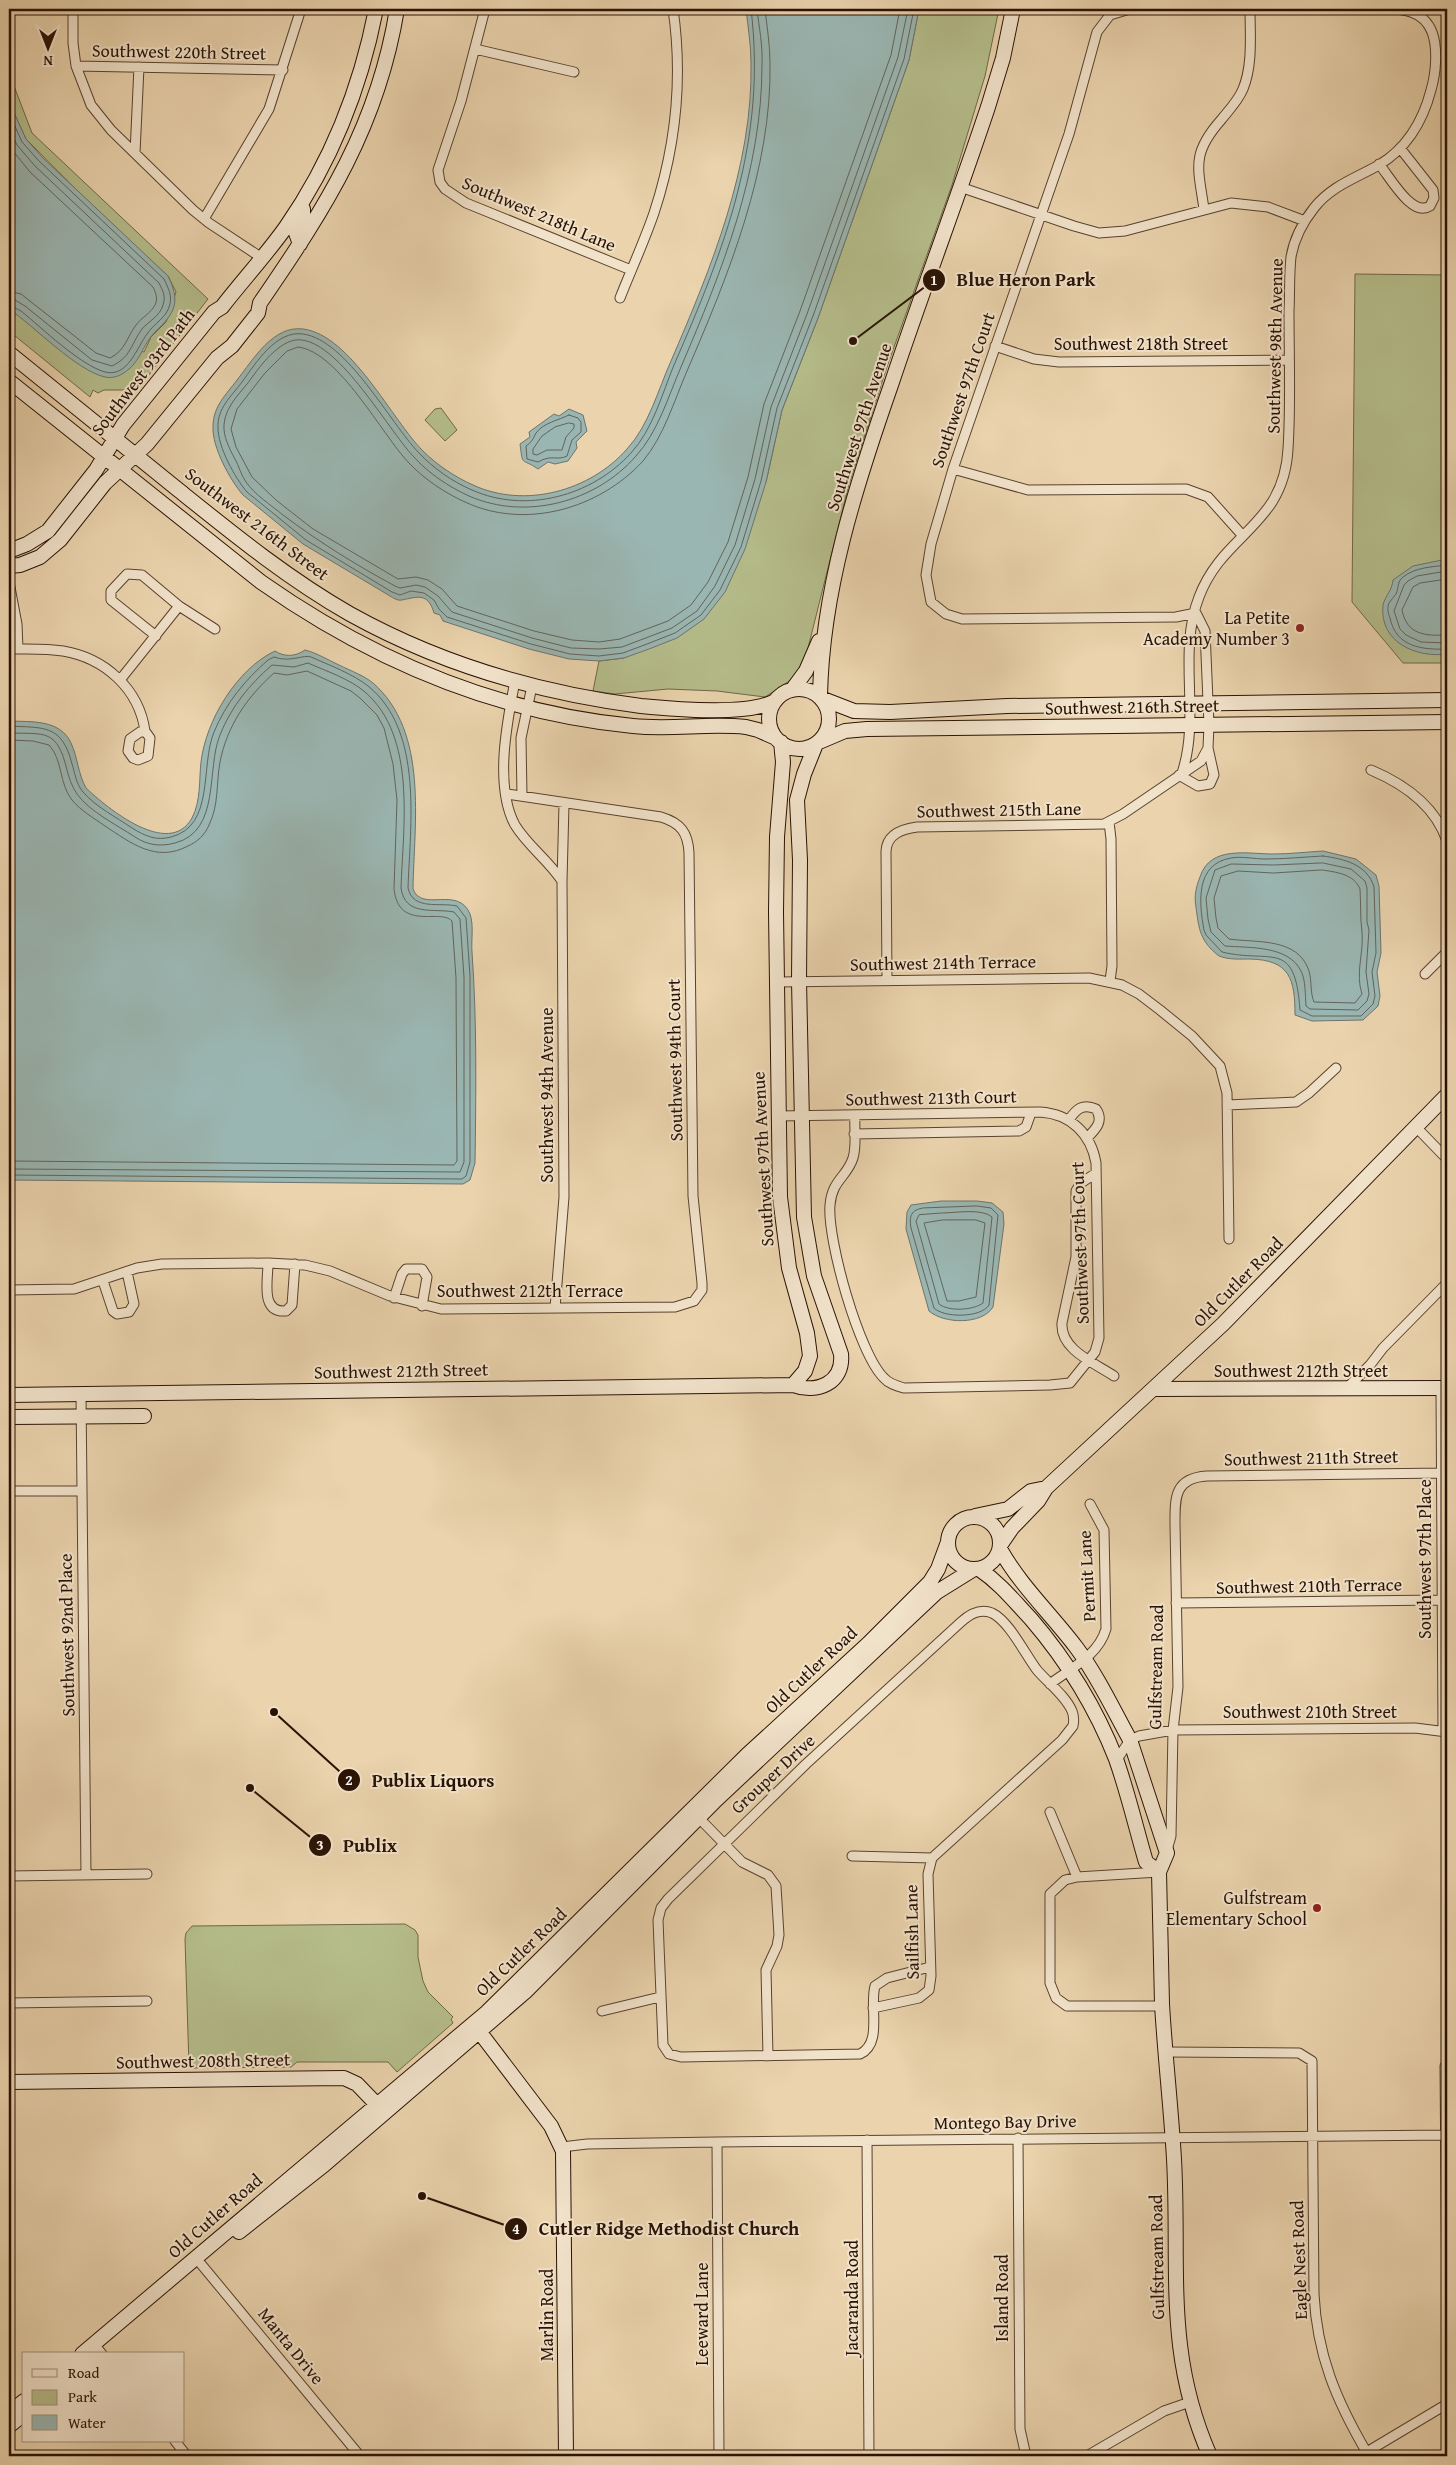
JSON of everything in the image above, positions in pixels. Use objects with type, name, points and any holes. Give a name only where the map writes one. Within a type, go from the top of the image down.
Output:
[{"type":"street","points":[[73,9],[73,43],[76,66],[83,89],[102,120],[204,219],[262,258]]},
{"type":"street","points":[[204,219],[269,109],[301,9]]},
{"type":"street","name":"Southwest 93rd Path","points":[[9,551],[28,544],[48,531],[96,470],[114,437],[214,312],[216,303],[234,282],[245,276],[262,258],[303,201],[327,157],[351,101],[364,62],[376,9]]},
{"type":"street","points":[[9,566],[30,561],[50,549],[120,469],[136,455],[217,358],[238,339],[258,313],[260,303],[300,244],[337,184],[363,129],[383,72],[398,9]]},
{"type":"street","points":[[484,9],[475,49],[574,72]]},
{"type":"street","points":[[620,298],[660,193],[674,134],[678,73],[674,9]]},
{"type":"street","name":"Southwest 97th Avenue","points":[[822,698],[824,632],[838,560],[876,428],[997,77],[1013,9]]},
{"type":"street","name":"Southwest 97th Court","points":[[1130,9],[1108,17],[1097,32],[1073,123],[953,469],[927,568],[928,590],[934,606],[954,617],[982,620],[1176,617],[1196,613]]},
{"type":"street","points":[[1204,209],[1198,156],[1205,141],[1234,104],[1245,84],[1248,62],[1250,9]]},
{"type":"street","name":"Southwest 98th Avenue","points":[[1190,726],[1190,632],[1200,595],[1216,565],[1266,515],[1285,478],[1289,442],[1291,257],[1296,241],[1305,221],[1315,207],[1335,188],[1379,164],[1400,148],[1418,124],[1433,81],[1434,43],[1432,30],[1426,21],[1415,14],[1404,10],[1293,9]]},
{"type":"street","name":"Southwest 218th Lane","points":[[475,49],[461,101],[439,166],[440,182],[448,192],[466,202],[631,270]]},
{"type":"street","name":"Southwest 220th Street","points":[[76,66],[283,70]]},
{"type":"street","points":[[136,153],[140,67]]},
{"type":"street","points":[[1379,164],[1412,205],[1422,209],[1430,206],[1434,198],[1433,190],[1400,148]]},
{"type":"street","points":[[960,187],[1084,230],[1104,233],[1125,231],[1231,203],[1253,204],[1284,212],[1305,221]]},
{"type":"street","points":[[300,244],[296,233],[304,216],[303,201]]},
{"type":"street","name":"Southwest 218th Street","points":[[995,346],[1034,359],[1058,362],[1289,360]]},
{"type":"street","name":"Southwest 216th Street","points":[[9,353],[243,542],[331,603],[418,647],[515,681],[589,698],[668,708],[753,708],[775,701]]},
{"type":"street","points":[[9,381],[233,561],[310,615],[406,666],[526,707],[636,726],[746,727],[758,730],[796,748],[818,743]]},
{"type":"street","points":[[953,469],[1028,490],[1186,489],[1208,497],[1243,536]]},
{"type":"street","points":[[156,636],[111,600],[113,588],[124,576],[132,573],[142,575],[179,606],[215,629]]},
{"type":"street","points":[[9,582],[17,624],[13,649],[53,649],[75,654],[97,663],[120,680],[135,698],[143,720],[144,731]]},
{"type":"street","points":[[120,680],[179,606]]},
{"type":"street","points":[[1181,774],[1198,786],[1210,784],[1214,775],[1208,748],[1209,725],[1205,630],[1196,613]]},
{"type":"street","name":"Southwest 97th Avenue","points":[[792,690],[806,671],[824,632]]},
{"type":"street","points":[[515,681],[504,740],[507,794],[515,825],[553,867],[562,881]]},
{"type":"street","points":[[522,796],[521,738],[526,707],[532,686]]},
{"type":"street","points":[[779,740],[769,720],[775,701],[782,694],[792,690],[804,689],[822,698],[830,720],[826,733],[818,743],[799,789],[796,814],[800,860],[799,981],[802,1196],[806,1236],[819,1296],[842,1360],[835,1379],[826,1386],[802,1388],[793,1385]]},
{"type":"street","name":"Southwest 216th Street","points":[[822,698],[850,710],[867,712],[1007,706],[1447,700]]},
{"type":"street","name":"Southwest 216th Street","points":[[818,743],[844,731],[862,729],[1447,722]]},
{"type":"street","points":[[1181,774],[1188,750],[1190,726]]},
{"type":"street","name":"Southwest 97th Avenue","points":[[779,740],[783,765],[776,857],[780,1197],[783,1238],[809,1352],[805,1371],[793,1385]]},
{"type":"street","points":[[1208,748],[1195,767],[1181,774],[1109,822],[1111,839],[1112,966],[1110,981],[1148,1000],[1192,1036],[1220,1066],[1226,1085],[1227,1104],[1229,1239]]},
{"type":"street","points":[[1371,770],[1394,780],[1416,796],[1438,823],[1447,841]]},
{"type":"street","points":[[507,794],[564,804]]},
{"type":"street","name":"Southwest 94th Avenue","points":[[555,1308],[564,1197],[562,830],[564,804]]},
{"type":"street","name":"Southwest 94th Court","points":[[564,804],[652,815],[679,824],[686,836],[689,853],[693,1177],[696,1234],[702,1283],[698,1296]]},
{"type":"street","name":"Southwest 215th Lane","points":[[887,980],[886,851],[892,836],[902,830],[917,827],[1084,825],[1109,822]]},
{"type":"street","points":[[1425,974],[1447,952]]},
{"type":"street","name":"Southwest 214th Terrace","points":[[777,982],[1076,978],[1110,981]]},
{"type":"street","points":[[1227,1104],[1296,1102],[1309,1093],[1336,1068]]},
{"type":"street","name":"Old Cutler Road","points":[[1001,1547],[1021,1516],[1038,1500],[1046,1488],[1155,1389],[1286,1262],[1447,1095]]},
{"type":"street","points":[[1069,1120],[1075,1111],[1081,1107],[1089,1106],[1096,1109],[1100,1118],[1099,1124],[1087,1138]]},
{"type":"street","points":[[854,1134],[1019,1132],[1026,1127],[1031,1113]]},
{"type":"street","name":"Southwest 213th Court","points":[[778,1116],[1031,1113],[1052,1114],[1069,1120],[1079,1128]]},
{"type":"street","points":[[855,1115],[853,1158],[832,1191],[830,1219],[850,1307],[873,1362],[885,1379],[904,1388],[1067,1384],[1076,1378],[1090,1360]]},
{"type":"street","points":[[1416,1127],[1447,1159]]},
{"type":"street","name":"Southwest 97th Court","points":[[1079,1128],[1087,1138],[1094,1157],[1096,1173],[1099,1338],[1095,1352],[1090,1360]]},
{"type":"street","points":[[1096,1173],[1081,1183],[1076,1191],[1076,1265],[1062,1329],[1063,1338],[1069,1346],[1114,1376]]},
{"type":"street","points":[[268,1263],[268,1301],[274,1310],[279,1312],[286,1311],[292,1305],[295,1264]]},
{"type":"street","name":"Southwest 212th Terrace","points":[[9,1290],[74,1289],[127,1272],[162,1264],[268,1263],[317,1267],[344,1275],[394,1298],[422,1306],[457,1310],[675,1307],[689,1304],[698,1296]]},
{"type":"street","points":[[394,1298],[402,1274],[406,1269],[422,1269],[427,1277],[422,1306]]},
{"type":"street","points":[[103,1281],[112,1311],[117,1314],[129,1312],[134,1304],[127,1272]]},
{"type":"street","points":[[1344,1390],[1447,1283]]},
{"type":"street","name":"Southwest 212th Street","points":[[9,1395],[793,1385]]},
{"type":"street","name":"Southwest 212th Street","points":[[1155,1389],[1344,1390],[1444,1388]]},
{"type":"street","name":"Southwest 97th Place","points":[[1444,1388],[1441,1600],[1445,1731]]},
{"type":"street","name":"Southwest 92nd Place","points":[[81,1394],[86,1875]]},
{"type":"street","points":[[9,1417],[144,1416]]},
{"type":"street","name":"Southwest 211th Street","points":[[1183,1484],[1196,1477],[1207,1476],[1442,1473]]},
{"type":"street","name":"Gulfstream Road","points":[[1167,1853],[1171,1836],[1173,1730],[1178,1687],[1175,1500],[1183,1484]]},
{"type":"street","name":"Old Cutler Road","points":[[975,1516],[1008,1509],[1031,1491],[1046,1488]]},
{"type":"street","points":[[9,1492],[82,1491]]},
{"type":"street","name":"Permit Lane","points":[[1050,1684],[1085,1659],[1102,1641],[1107,1622],[1104,1530],[1090,1504]]},
{"type":"street","points":[[975,1516],[985,1518],[994,1524],[999,1533],[1001,1547],[1014,1572],[1085,1659],[1130,1740],[1167,1853],[1159,1872],[1146,1862],[1116,1761],[1105,1734],[1070,1669],[995,1579],[976,1569],[964,1567],[955,1561],[950,1552],[948,1542],[950,1532],[964,1518],[975,1516]]},
{"type":"street","name":"Old Cutler Road","points":[[98,2350],[199,2260],[476,2028],[532,1985],[695,1814],[754,1749],[868,1644],[930,1582],[938,1569],[948,1542]]},
{"type":"street","points":[[976,1569],[993,1562],[1001,1547]]},
{"type":"street","name":"Old Cutler Road","points":[[695,1814],[937,1592],[976,1569]]},
{"type":"street","name":"Southwest 210th Terrace","points":[[1176,1603],[1441,1600]]},
{"type":"street","name":"Grouper Drive","points":[[768,2056],[681,2057],[669,2054],[661,2040],[658,1920],[662,1908],[668,1899],[806,1764],[961,1622],[979,1611],[988,1612],[997,1617],[1050,1684]]},
{"type":"street","points":[[852,1856],[932,1858],[1070,1732],[1074,1722],[1071,1709],[1050,1684]]},
{"type":"street","name":"Southwest 210th Street","points":[[1130,1740],[1140,1736],[1173,1730],[1415,1728],[1445,1731]]},
{"type":"street","points":[[1116,1761],[1130,1740]]},
{"type":"street","points":[[1050,1812],[1077,1877]]},
{"type":"street","points":[[695,1814],[745,1865],[771,1877],[777,1889],[778,1941],[766,1970],[768,2056],[860,2054],[871,2044],[874,1991],[878,1983],[887,1978],[930,1968]]},
{"type":"street","name":"Sailfish Lane","points":[[873,2008],[914,2000],[924,1995],[930,1986],[928,1874],[932,1858]]},
{"type":"street","points":[[1159,1872],[1077,1877],[1065,1880],[1050,1894],[1050,1983],[1056,1998],[1067,2006],[1162,2006]]},
{"type":"street","name":"Gulfstream Road","points":[[1159,1872],[1162,2006],[1172,2137],[1176,2323],[1181,2364],[1190,2402],[1210,2456]]},
{"type":"street","points":[[9,1876],[147,1874]]},
{"type":"street","points":[[602,2011],[660,1997]]},
{"type":"street","points":[[9,2002],[147,2001]]},
{"type":"street","name":"Marlin Road","points":[[476,2028],[551,2126],[562,2147],[564,2163],[566,2456]]},
{"type":"street","name":"Eagle Nest Road","points":[[1167,2052],[1298,2053],[1309,2057],[1313,2067],[1314,2294],[1317,2325],[1334,2390],[1363,2454]]},
{"type":"street","points":[[1445,2066],[1447,2305]]},
{"type":"street","name":"Southwest 208th Street","points":[[9,2082],[338,2078],[355,2082],[381,2109]]},
{"type":"street","name":"Montego Bay Drive","points":[[562,2147],[587,2144],[717,2142],[1446,2135]]},
{"type":"street","name":"Island Road","points":[[1018,2138],[1020,2429],[1026,2456]]},
{"type":"street","name":"Jacaranda Road","points":[[867,2140],[869,2456]]},
{"type":"street","name":"Leeward Lane","points":[[717,2142],[719,2456]]},
{"type":"street","name":"Manta Drive","points":[[199,2260],[360,2456]]},
{"type":"street","points":[[1088,2456],[1164,2411],[1190,2402]]},
{"type":"street","points":[[9,2413],[22,2403]]},
{"type":"street","points":[[1363,2454],[1447,2404]]},
{"type":"street","points":[[9,2426],[22,2416]]},
{"type":"street","points":[[175,2442],[187,2456]]},
{"type":"green space","points":[[919,9],[999,9],[985,76],[952,185],[888,364],[849,484],[805,660],[797,676],[765,697],[717,691],[668,689],[615,694],[593,691],[599,661],[624,658],[766,482],[782,410],[818,318],[909,60]]},
{"type":"green space","points":[[9,73],[32,133],[208,299],[137,390],[104,390],[98,393],[93,390],[90,397],[9,331],[9,309],[18,315],[144,352],[151,337],[166,322],[176,292],[168,276],[107,221],[26,139],[9,102]]},
{"type":"green space","points":[[1355,274],[1447,275],[1447,663],[1403,663],[1352,602]]},
{"type":"green space","points":[[441,408],[457,430],[445,441],[425,420],[435,409]]},
{"type":"green space","points":[[405,1924],[415,1930],[418,1935],[418,1957],[423,1981],[428,1992],[453,2017],[451,2019],[453,2023],[397,2072],[388,2062],[297,2062],[291,2067],[191,2068],[189,2066],[185,1939],[186,1933],[192,1926]]},
{"type":"water","points":[[746,9],[919,9],[909,60],[818,318],[782,410],[766,482],[745,549],[725,592],[704,619],[677,638],[624,658],[599,661],[569,659],[529,649],[443,621],[440,615],[434,613],[432,606],[425,599],[417,597],[397,600],[303,544],[243,495],[228,472],[215,444],[213,427],[215,413],[225,396],[257,354],[273,338],[282,332],[292,329],[303,329],[321,335],[338,346],[354,362],[423,451],[447,470],[473,485],[493,492],[514,495],[556,492],[595,476],[612,464],[635,440],[647,418],[701,290],[727,216],[745,140],[750,102],[751,56]]},
{"type":"water","points":[[9,102],[26,139],[43,158],[168,276],[172,285],[175,300],[171,313],[151,336],[133,365],[118,376],[105,377],[82,366],[9,309]]},
{"type":"water","points":[[569,409],[583,415],[587,431],[576,442],[577,448],[568,461],[555,464],[548,462],[538,469],[524,461],[520,444],[530,437],[529,432],[554,414],[559,416]]},
{"type":"water","points":[[1447,559],[1447,654],[1435,655],[1413,650],[1402,645],[1387,629],[1383,618],[1384,602],[1393,580],[1413,566]]},
{"type":"water","points":[[305,650],[365,678],[373,683],[391,703],[403,727],[411,752],[416,808],[413,889],[418,896],[424,899],[457,901],[470,914],[474,978],[476,1084],[475,1163],[470,1180],[463,1184],[9,1180],[9,721],[44,723],[60,730],[71,743],[86,788],[108,807],[138,826],[154,832],[169,833],[182,829],[192,818],[197,805],[201,762],[209,729],[236,683],[261,659],[275,651],[290,655]]},
{"type":"water","points":[[1323,851],[1356,859],[1376,875],[1379,886],[1381,953],[1377,972],[1380,996],[1378,1006],[1363,1020],[1312,1021],[1295,1015],[1294,991],[1288,974],[1282,968],[1274,963],[1263,960],[1231,959],[1219,956],[1204,940],[1200,929],[1195,903],[1196,892],[1205,867],[1212,860],[1221,856],[1242,853],[1279,854]]},
{"type":"water","points":[[941,1201],[992,1203],[1003,1212],[1004,1224],[993,1307],[988,1313],[972,1320],[963,1321],[944,1318],[929,1311],[906,1229],[907,1212],[911,1205]]},
{"type":"place","name":"Blue Heron Park","points":[[853,341]]},
{"type":"place","name":"La Petite Academy Number 3","points":[[1300,628]]},
{"type":"place","name":"Publix Liquors","points":[[274,1712]]},
{"type":"place","name":"Publix","points":[[250,1788]]},
{"type":"place","name":"Gulfstream Elementary School","points":[[1317,1908]]},
{"type":"place","name":"Cutler Ridge Methodist Church","points":[[422,2196]]}]
